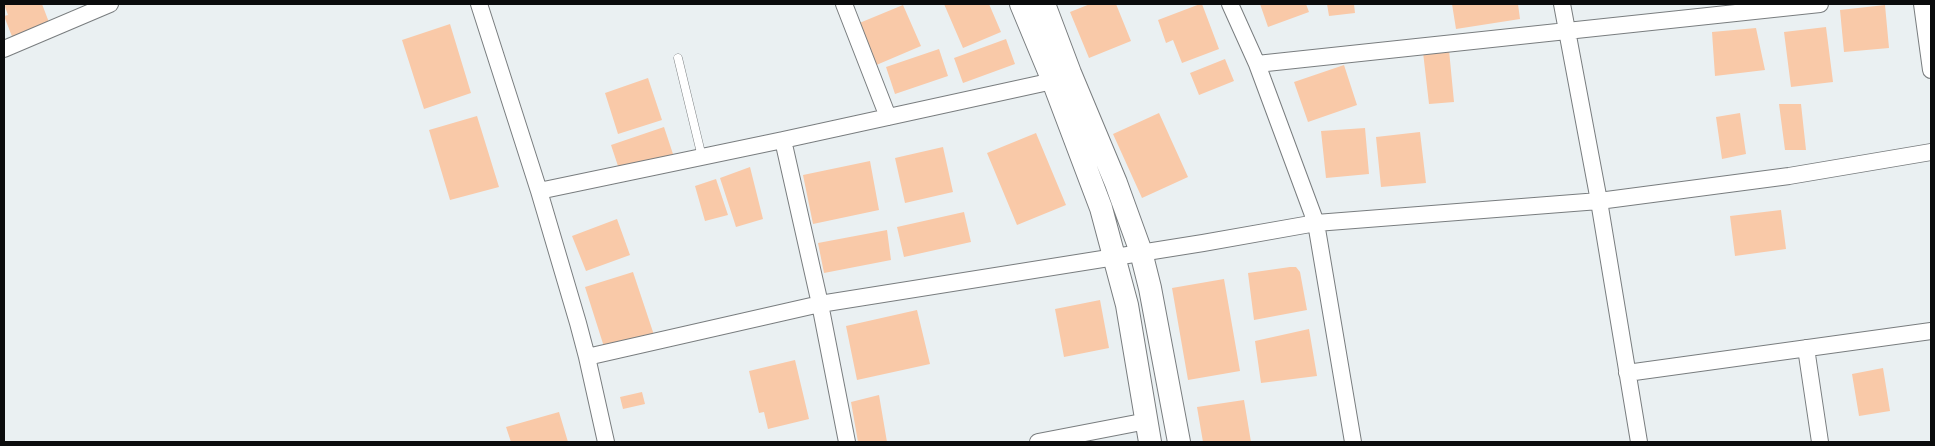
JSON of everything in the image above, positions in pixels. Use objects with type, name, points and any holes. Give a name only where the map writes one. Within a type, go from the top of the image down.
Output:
[{"type":"street","points":[[4,49],[81,10],[110,4]]},
{"type":"street","points":[[479,4],[588,357],[606,442]]},
{"type":"street","points":[[844,4],[888,117]]},
{"type":"street","points":[[1021,4],[1053,81],[1101,208],[1127,305],[1148,432],[1038,442]]},
{"type":"street","points":[[1044,4],[1070,73],[1116,183],[1141,252],[1150,288],[1178,442]]},
{"type":"street","points":[[1230,4],[1257,64],[1316,223],[1353,442]]},
{"type":"street","points":[[1562,4],[1599,201],[1638,442]]},
{"type":"street","points":[[1257,64],[1746,8],[1820,4]]},
{"type":"street","points":[[1922,4],[1931,70]]},
{"type":"street","points":[[538,191],[1053,81]]},
{"type":"street","points":[[783,140],[820,304],[847,442]]},
{"type":"street","points":[[588,357],[820,304],[1114,258],[1316,223],[1599,201],[1788,176],[1931,152]]},
{"type":"street","points":[[1627,373],[1931,331]]},
{"type":"street","points":[[1806,348],[1820,442]]},
{"type":"lane","points":[[678,58],[702,157]]},
{"type":"building","points":[[4,4],[42,4],[50,25],[13,39],[4,16],[8,15]]},
{"type":"building","points":[[944,4],[989,4],[1001,32],[963,48]]},
{"type":"building","points":[[1090,4],[1116,4],[1131,41],[1089,58],[1070,12]]},
{"type":"building","points":[[1202,4],[1219,49],[1182,63],[1173,40],[1166,43],[1158,20]]},
{"type":"building","points":[[1260,4],[1306,4],[1309,12],[1268,27]]},
{"type":"building","points":[[1327,4],[1354,4],[1355,13],[1329,16]]},
{"type":"building","points":[[1452,4],[1518,4],[1520,19],[1456,29]]},
{"type":"building","points":[[903,5],[921,46],[874,66],[857,24]]},
{"type":"building","points":[[1885,5],[1889,48],[1844,52],[1840,10]]},
{"type":"building","points":[[450,24],[471,93],[424,109],[402,40]]},
{"type":"building","points":[[1826,27],[1833,82],[1791,87],[1784,32]]},
{"type":"building","points":[[1756,28],[1765,70],[1715,76],[1712,32]]},
{"type":"building","points":[[1006,39],[1015,64],[963,83],[954,58]]},
{"type":"building","points":[[939,49],[948,76],[895,94],[886,67]]},
{"type":"building","points":[[1449,50],[1454,102],[1429,104],[1423,52]]},
{"type":"building","points":[[1225,59],[1234,81],[1199,95],[1190,73]]},
{"type":"building","points":[[1344,65],[1357,105],[1308,122],[1294,82]]},
{"type":"building","points":[[648,78],[662,120],[618,134],[605,93]]},
{"type":"building","points":[[1779,104],[1801,104],[1806,150],[1785,150]]},
{"type":"building","points":[[1159,113],[1188,177],[1142,198],[1113,134]]},
{"type":"building","points":[[1740,113],[1746,154],[1722,159],[1716,117]]},
{"type":"building","points":[[477,116],[499,187],[450,200],[429,130]]},
{"type":"building","points":[[664,127],[673,154],[620,172],[611,145]]},
{"type":"building","points":[[1365,128],[1369,174],[1326,178],[1321,131]]},
{"type":"building","points":[[1420,132],[1426,183],[1381,187],[1376,137]]},
{"type":"building","points":[[1036,133],[1066,205],[1017,225],[987,153]]},
{"type":"building","points":[[943,147],[953,192],[905,203],[895,158]]},
{"type":"building","points":[[870,161],[879,210],[813,224],[803,175]]},
{"type":"building","points":[[750,167],[763,219],[736,227],[720,178]]},
{"type":"building","points":[[716,179],[728,215],[705,221],[695,186]]},
{"type":"building","points":[[1781,210],[1786,249],[1735,256],[1730,216]]},
{"type":"building","points":[[964,212],[971,242],[904,257],[897,227]]},
{"type":"building","points":[[617,219],[630,255],[586,271],[572,236]]},
{"type":"building","points":[[887,230],[891,260],[824,273],[818,243]]},
{"type":"building","points":[[1296,267],[1300,272],[1307,310],[1254,320],[1248,273]]},
{"type":"building","points":[[633,272],[654,335],[605,350],[585,287]]},
{"type":"building","points":[[1224,279],[1240,371],[1188,380],[1172,288]]},
{"type":"building","points":[[1100,300],[1109,348],[1064,357],[1055,309]]},
{"type":"building","points":[[917,310],[930,364],[857,380],[846,326]]},
{"type":"building","points":[[1309,329],[1317,376],[1261,383],[1255,341]]},
{"type":"building","points":[[795,360],[809,419],[768,429],[764,412],[759,413],[749,371]]},
{"type":"building","points":[[1883,368],[1890,411],[1859,416],[1852,374]]},
{"type":"building","points":[[642,392],[645,404],[623,409],[620,397]]},
{"type":"building","points":[[879,395],[887,442],[858,442],[851,402]]},
{"type":"building","points":[[1244,400],[1251,442],[1203,442],[1197,407]]},
{"type":"building","points":[[559,412],[568,442],[511,442],[506,427]]}]
